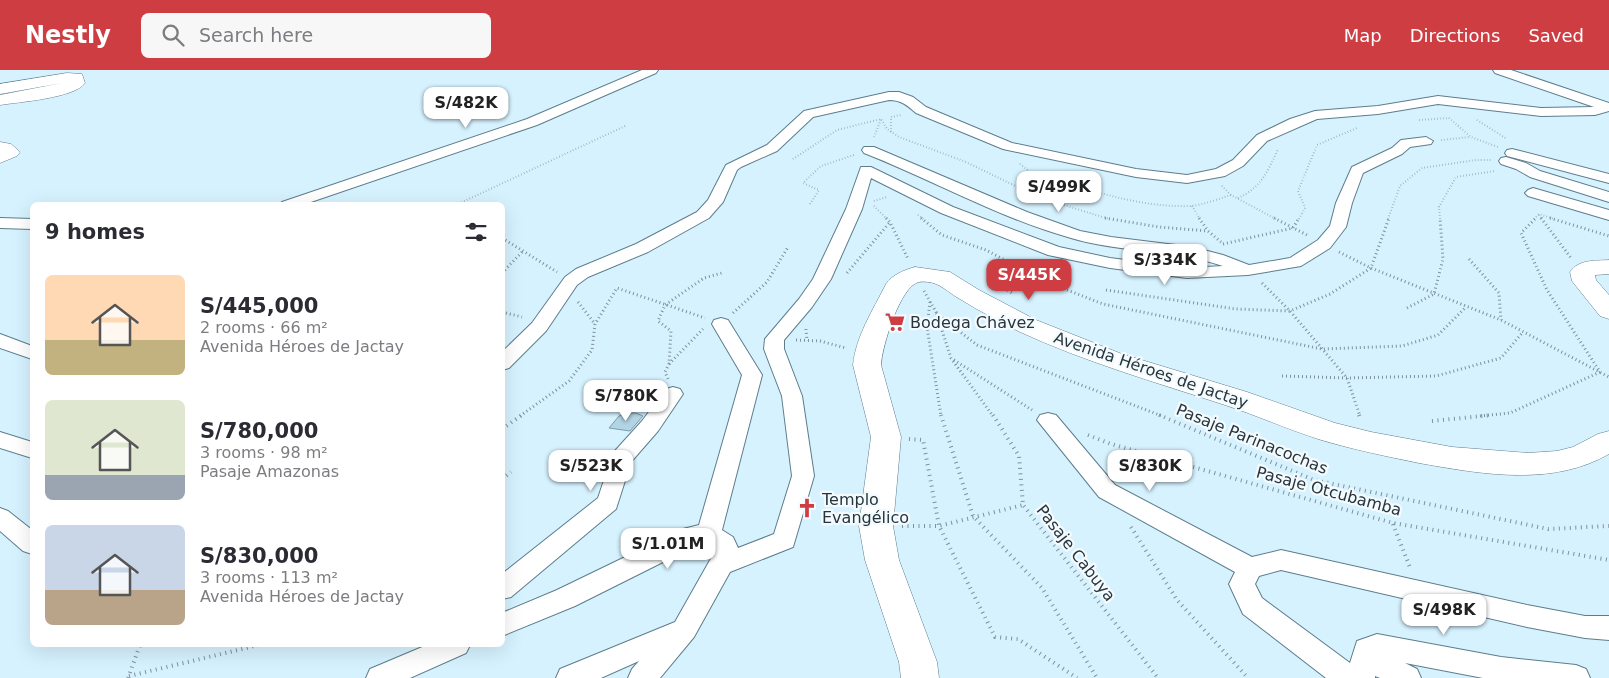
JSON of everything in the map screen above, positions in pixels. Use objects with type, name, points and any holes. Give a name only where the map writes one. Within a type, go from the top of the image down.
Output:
[{"type":"street","points":[[296,202],[532,122],[652,70]]},
{"type":"street","points":[[1500,70],[1605,110]]},
{"type":"street","points":[[0,88],[24,86],[64,77],[76,78],[77,83],[64,89],[0,100]]},
{"type":"street","points":[[505,361],[539,327],[571,281],[582,272],[642,248],[704,215],[715,202],[731,168],[772,148],[809,114],[873,98],[899,96],[909,100],[921,110],[1008,146],[1165,178],[1187,179],[1220,173],[1238,163],[1262,138],[1315,114],[1378,110],[1438,100],[1541,112],[1605,110]]},
{"type":"street","points":[[868,160],[947,210],[1054,251],[1110,263],[1187,273],[1248,270],[1295,262],[1324,244],[1338,227],[1344,203],[1357,170],[1397,151],[1406,143],[1426,141]]},
{"type":"street","points":[[0,148],[10,152],[0,157]]},
{"type":"street","points":[[868,160],[902,163],[1014,213],[1075,235],[1110,242],[1213,256],[1248,270]]},
{"type":"street","points":[[722,564],[784,540],[803,476],[792,396],[774,349],[775,339],[806,304],[822,280],[854,209],[868,160]]},
{"type":"street","points":[[1506,161],[1609,179]]},
{"type":"street","points":[[1506,161],[1521,166],[1535,174],[1609,196]]},
{"type":"street","points":[[1534,193],[1609,215]]},
{"type":"street","points":[[0,223],[30,224]]},
{"type":"street","points":[[1609,267],[1589,268],[1582,272],[1584,281],[1609,311]]},
{"type":"street","name":"Avenida Héroes de Jactay","points":[[920,678],[918,662],[882,560],[876,526],[886,437],[867,365],[868,353],[879,322],[898,284],[915,274],[942,277],[970,295],[1027,325],[1112,360],[1237,399],[1327,431],[1371,443],[1452,458],[1528,464],[1557,462],[1582,456],[1609,441]]},
{"type":"street","points":[[709,533],[752,375],[713,325]]},
{"type":"street","points":[[0,340],[30,352]]},
{"type":"street","points":[[505,587],[608,503],[621,460],[650,426],[673,394]]},
{"type":"street","points":[[1048,420],[1107,491],[1250,568],[1281,560],[1419,592],[1585,627],[1609,628]]},
{"type":"street","points":[[0,440],[30,449]]},
{"type":"street","points":[[0,517],[30,542]]},
{"type":"street","points":[[505,624],[566,598],[692,536],[709,533],[724,544],[727,553],[722,564],[685,629],[642,678]]},
{"type":"street","points":[[1250,568],[1242,584],[1252,606],[1348,678]]},
{"type":"street","points":[[570,678],[685,629]]},
{"type":"street","points":[[1407,678],[1363,668],[1367,649],[1377,646],[1501,669],[1576,678]]},
{"type":"street","points":[[380,678],[451,647]]},
{"type":"path","points":[[1438,100],[1449,118],[1471,137],[1506,161]]},
{"type":"path","points":[[793,159],[837,130],[881,118],[886,129],[900,137],[966,162],[1038,197],[1110,219],[1159,227],[1208,231]]},
{"type":"path","points":[[1410,120],[1449,118]]},
{"type":"path","points":[[1223,244],[1293,228],[1305,208],[1298,191],[1318,145],[1362,125]]},
{"type":"path","points":[[462,202],[626,126]]},
{"type":"path","points":[[1426,141],[1471,137]]},
{"type":"path","points":[[1008,146],[1009,156],[1030,172],[1109,195],[1148,203],[1192,206],[1231,195]]},
{"type":"path","points":[[1237,198],[1252,192],[1265,178],[1278,148]]},
{"type":"path","points":[[810,204],[819,190],[803,183],[821,166],[868,160]]},
{"type":"path","points":[[1407,308],[1434,294],[1443,258],[1439,207],[1456,177],[1506,161]]},
{"type":"path","points":[[1210,176],[1231,195],[1370,268],[1501,320],[1609,377]]},
{"type":"path","points":[[1192,206],[1208,231],[1290,310],[1347,378],[1371,443]]},
{"type":"path","points":[[915,213],[942,236],[986,250],[1044,281],[1103,304],[1322,349],[1402,346],[1438,335],[1466,307]]},
{"type":"path","points":[[1600,372],[1547,290],[1521,233],[1539,214],[1609,236]]},
{"type":"path","points":[[669,364],[713,325],[767,282],[788,247]]},
{"type":"path","points":[[505,270],[524,250]]},
{"type":"path","points":[[1469,258],[1499,293],[1501,320]]},
{"type":"path","points":[[673,394],[665,372],[669,364],[672,331],[658,321],[664,304],[704,278],[722,273]]},
{"type":"path","points":[[997,284],[1018,280],[1044,281]]},
{"type":"path","points":[[505,427],[569,381],[592,350],[595,324],[617,288],[696,315]]},
{"type":"path","points":[[930,302],[928,327],[939,409],[973,516],[1042,588],[1097,678]]},
{"type":"path","name":"Pasaje Parinacochas","points":[[936,312],[977,345],[1131,403],[1314,480],[1548,529],[1609,526]]},
{"type":"path","points":[[1282,376],[1347,378],[1436,376],[1501,358],[1524,332]]},
{"type":"path","name":"Pasaje Cabuya","points":[[951,358],[985,403],[1019,456],[1023,505],[1158,678]]},
{"type":"path","points":[[1432,421],[1510,413],[1600,372]]},
{"type":"path","name":"Pasaje Otcubamba","points":[[1084,434],[1111,444],[1393,523],[1609,560]]},
{"type":"path","points":[[886,437],[923,440],[939,526],[994,637],[1018,639],[1077,678]]},
{"type":"path","points":[[505,477],[511,472]]},
{"type":"path","points":[[876,526],[939,526],[1023,505]]},
{"type":"path","points":[[1393,523],[1419,592]]},
{"type":"path","points":[[1129,524],[1177,600],[1248,678]]},
{"type":"path","points":[[129,677],[139,647]]},
{"type":"path","points":[[129,677],[251,647]]},
{"type":"building","points":[[626,413],[636,413],[643,416],[630,431],[609,428],[619,416]]},
{"type":"place","name":"Bodega Chávez","points":[[895,322]]},
{"type":"place","name":"Templo Evangélico","points":[[807,508]]}]
